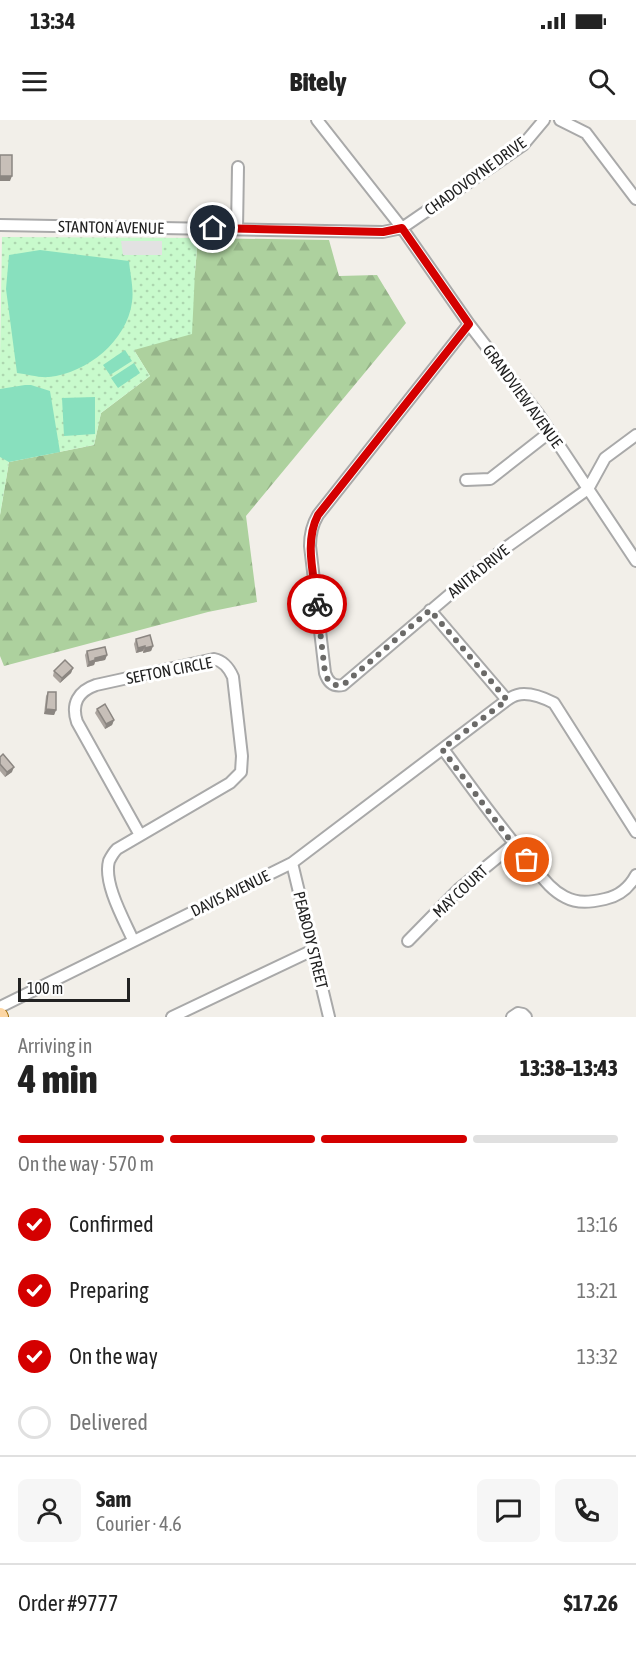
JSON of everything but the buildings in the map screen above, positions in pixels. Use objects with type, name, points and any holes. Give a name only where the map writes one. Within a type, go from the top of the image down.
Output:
[{"type":"street","name":"GRANDVIEW AVENUE","points":[[317,120],[402,228],[469,324],[539,415],[636,561]]},
{"type":"street","name":"CHADOVOYNE DRIVE","points":[[402,228],[523,144],[544,120]]},
{"type":"street","points":[[560,120],[586,133],[636,199]]},
{"type":"street","points":[[237,229],[238,167]]},
{"type":"street","name":"STANTON AVENUE","points":[[0,225],[383,232],[402,228]]},
{"type":"street","name":"ANITA DRIVE","points":[[469,324],[318,515],[310,534],[325,673],[328,680],[337,686],[343,685],[501,552],[588,489]]},
{"type":"street","points":[[466,480],[490,479],[550,432]]},
{"type":"street","points":[[588,489],[605,458],[636,435]]},
{"type":"street","points":[[430,610],[507,700],[517,695],[529,695],[546,699],[554,704],[636,832]]},
{"type":"street","name":"SEFTON CIRCLE","points":[[133,940],[111,889],[108,873],[110,860],[117,849],[230,783],[241,772],[242,756],[233,677],[229,668],[221,660],[214,659],[96,685],[84,691],[77,698],[74,714],[77,722],[140,835]]},
{"type":"street","name":"DAVIS AVENUE","points":[[0,1007],[292,863],[507,700]]},
{"type":"street","points":[[442,749],[513,844],[554,891],[578,902],[590,902],[614,897],[631,885],[636,875]]},
{"type":"street","name":"MAY COURT","points":[[408,941],[459,890],[513,844]]},
{"type":"street","name":"PEABODY STREET","points":[[292,863],[330,1017]]},
{"type":"street","points":[[172,1017],[313,950]]},
{"type":"street","points":[[512,1017],[518,1013],[526,1017]]},
{"type":"green space","points":[[2,237],[198,238],[192,334],[134,350],[150,376],[101,413],[94,445],[9,462],[0,515],[0,360]]},
{"type":"green space","points":[[198,238],[329,240],[339,276],[377,275],[406,323],[246,516],[257,602],[208,612],[4,666],[0,656],[0,515],[9,462],[94,445],[101,413],[150,376],[134,350],[195,272]]},
{"type":"green space","points":[[40,250],[129,261],[132,286],[129,316],[114,342],[91,362],[63,374],[49,377],[17,373],[6,289],[9,255]]},
{"type":"green space","points":[[125,350],[132,361],[110,375],[103,365]]},
{"type":"green space","points":[[134,363],[140,373],[118,388],[111,378]]},
{"type":"green space","points":[[25,385],[50,391],[60,452],[9,462],[0,457],[0,389]]},
{"type":"green space","points":[[95,397],[95,434],[64,436],[62,398]]},
{"type":"shaded area","points":[[121,241],[162,241],[162,255],[123,255]]},
{"type":"way so far","points":[[317,604],[325,673],[332,684],[343,685],[430,610],[507,700],[442,749],[527,860]]},
{"type":"route","points":[[213,228],[383,232],[402,228],[469,324],[318,515],[310,534],[317,604]]}]
